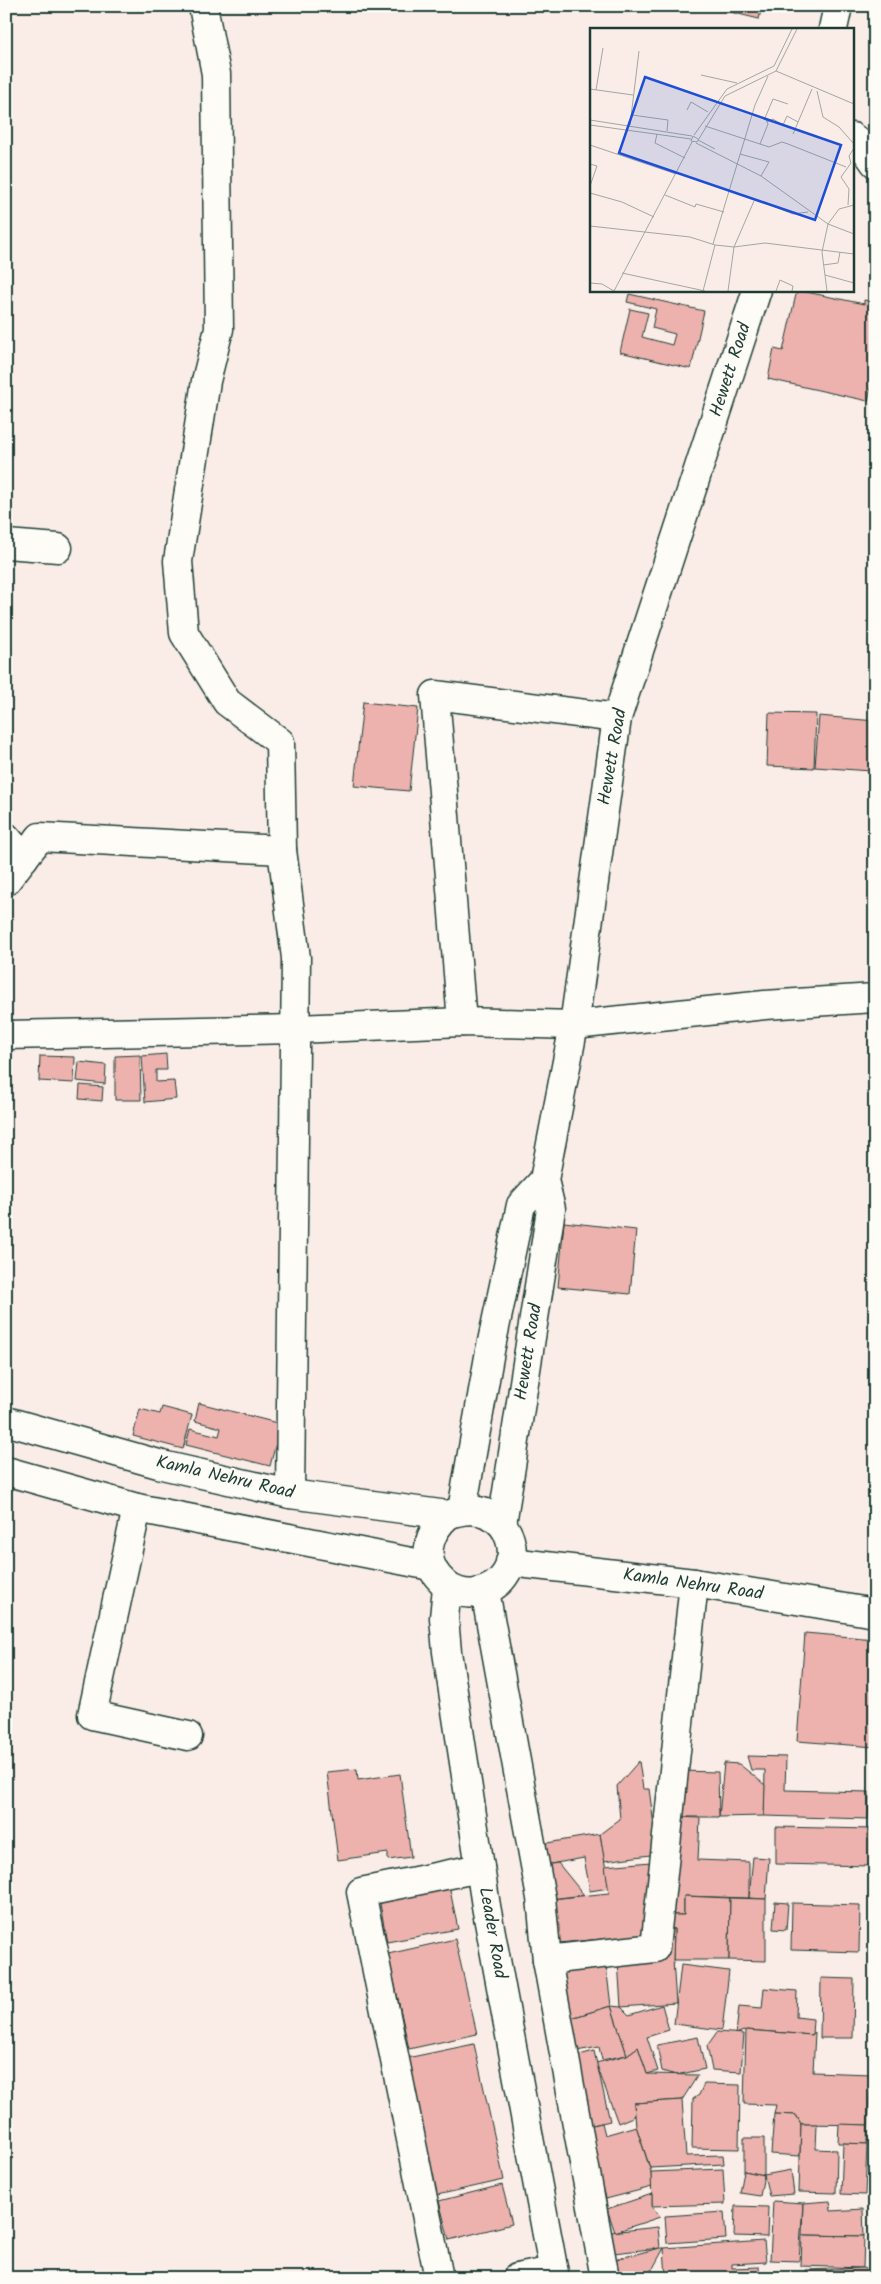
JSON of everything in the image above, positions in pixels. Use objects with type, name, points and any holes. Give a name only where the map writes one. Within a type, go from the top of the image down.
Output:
[{"type":"street","points":[[203,6],[216,74],[219,329],[206,381],[178,561],[184,633],[227,702],[280,742],[282,850],[296,958],[297,1029],[290,1494]]},
{"type":"street","points":[[833,28],[838,6]]},
{"type":"street","points":[[854,139],[862,145],[875,163]]},
{"type":"street","name":"Hewett Road","points":[[502,1524],[551,1209],[544,1180],[574,1025],[617,718],[757,291]]},
{"type":"street","points":[[6,544],[58,548]]},
{"type":"street","points":[[462,1022],[435,695],[617,718]]},
{"type":"street","points":[[6,837],[24,858]]},
{"type":"street","points":[[6,881],[40,837],[282,850]]},
{"type":"street","points":[[6,1036],[297,1029],[462,1022],[574,1025],[765,1005],[875,998]]},
{"type":"street","name":"Hewett Road","points":[[455,1512],[521,1205],[544,1180]]},
{"type":"street","name":"Kamla Nehru Road","points":[[6,1421],[162,1465],[290,1494],[455,1512]]},
{"type":"street","points":[[6,1470],[137,1508],[439,1576],[459,1592],[472,1594],[485,1591],[497,1584],[506,1574],[512,1550],[509,1536],[502,1524],[490,1514],[476,1510],[455,1512],[437,1524],[430,1538],[428,1552],[439,1576]]},
{"type":"street","points":[[137,1508],[92,1715],[188,1736]]},
{"type":"street","name":"Kamla Nehru Road","points":[[510,1562],[694,1582],[875,1612]]},
{"type":"street","name":"Leader Road","points":[[439,1576],[447,1652],[480,1868],[554,2274]]},
{"type":"street","points":[[547,1960],[655,1948],[694,1582]]},
{"type":"street","points":[[485,1591],[541,1898],[547,1960],[605,2278]]},
{"type":"street","points":[[439,2278],[361,1892],[480,1868]]},
{"type":"street","points":[[517,2278],[554,2274]]},
{"type":"building","points":[[723,6],[762,6],[759,19],[722,10]]},
{"type":"building","points":[[797,291],[864,304],[864,300],[875,302],[875,370],[868,401],[768,379],[774,349],[783,351]]},
{"type":"building","points":[[629,294],[704,311],[691,369],[620,352],[630,309],[648,313],[642,337],[672,345],[675,334],[652,328],[656,309],[627,302]]},
{"type":"building","points":[[363,702],[418,708],[409,791],[354,786]]},
{"type":"building","points":[[769,713],[816,714],[814,768],[767,766]]},
{"type":"building","points":[[819,716],[875,721],[871,771],[815,767]]},
{"type":"building","points":[[166,1054],[167,1070],[156,1070],[156,1082],[174,1081],[176,1099],[145,1102],[142,1056]]},
{"type":"building","points":[[140,1055],[141,1100],[115,1100],[115,1056]]},
{"type":"building","points":[[40,1056],[75,1057],[74,1083],[39,1081]]},
{"type":"building","points":[[79,1062],[106,1065],[105,1084],[77,1081]]},
{"type":"building","points":[[80,1085],[103,1087],[102,1101],[79,1099]]},
{"type":"building","points":[[564,1222],[636,1230],[630,1294],[558,1287]]},
{"type":"building","points":[[199,1403],[281,1424],[270,1466],[186,1445],[190,1429],[219,1436],[221,1428],[195,1421]]},
{"type":"building","points":[[162,1407],[192,1415],[183,1449],[133,1436],[140,1409],[160,1414]]},
{"type":"building","points":[[805,1633],[875,1639],[875,1747],[797,1741]]},
{"type":"building","points":[[747,1756],[786,1757],[785,1790],[869,1792],[868,1819],[764,1816],[765,1770],[751,1770]]},
{"type":"building","points":[[639,1761],[643,1789],[649,1789],[658,1854],[604,1861],[600,1834],[620,1819],[617,1786]]},
{"type":"building","points":[[724,1763],[739,1764],[765,1785],[764,1816],[719,1817]]},
{"type":"building","points":[[357,1769],[358,1780],[400,1774],[411,1857],[388,1860],[388,1853],[338,1860],[327,1772]]},
{"type":"building","points":[[678,1771],[718,1772],[719,1817],[677,1817]]},
{"type":"building","points":[[677,1817],[700,1818],[698,1860],[749,1862],[749,1898],[684,1896],[684,1915],[666,1915]]},
{"type":"building","points":[[776,1827],[872,1829],[872,1866],[776,1864]]},
{"type":"building","points":[[600,1834],[609,1888],[590,1891],[584,1858],[545,1865],[541,1844]]},
{"type":"building","points":[[753,1857],[769,1858],[766,1899],[749,1898]]},
{"type":"building","points":[[651,1862],[657,1934],[548,1944],[542,1900],[609,1893],[605,1866]]},
{"type":"building","points":[[558,1863],[584,1895],[542,1900],[545,1865]]},
{"type":"building","points":[[449,1885],[458,1929],[387,1942],[379,1898]]},
{"type":"building","points":[[684,1896],[730,1898],[729,1960],[673,1960],[674,1929],[662,1928],[666,1915],[684,1915]]},
{"type":"building","points":[[730,1898],[766,1899],[766,1961],[729,1960]]},
{"type":"building","points":[[775,1902],[788,1903],[786,1930],[773,1929]]},
{"type":"building","points":[[792,1903],[860,1905],[859,1952],[791,1950]]},
{"type":"building","points":[[662,1928],[674,1929],[673,1960],[676,2003],[621,2007],[618,1961]]},
{"type":"building","points":[[455,1939],[477,2034],[409,2049],[388,1954]]},
{"type":"building","points":[[605,1957],[611,2006],[568,2019],[557,1967]]},
{"type":"building","points":[[681,1965],[729,1971],[722,2030],[674,2024]]},
{"type":"building","points":[[821,1978],[854,1979],[853,2038],[820,2038]]},
{"type":"building","points":[[764,1988],[797,1991],[796,2017],[813,2019],[812,2035],[746,2030],[736,2034],[739,2006],[762,2008]]},
{"type":"building","points":[[662,2005],[669,2030],[647,2037],[658,2071],[647,2074],[638,2047],[627,2055],[611,2006],[621,2007],[629,2015]]},
{"type":"building","points":[[611,2006],[627,2055],[602,2060],[599,2047],[576,2051],[568,2019]]},
{"type":"building","points":[[746,2030],[812,2035],[815,2032],[813,2072],[871,2074],[868,2125],[801,2124],[796,2115],[774,2114],[776,2105],[744,2104]]},
{"type":"building","points":[[717,2032],[744,2034],[741,2072],[712,2070],[707,2046]]},
{"type":"building","points":[[698,2037],[705,2069],[676,2075],[662,2071],[657,2045]]},
{"type":"building","points":[[474,2044],[504,2180],[437,2195],[407,2058]]},
{"type":"building","points":[[638,2047],[647,2074],[698,2075],[682,2100],[634,2103],[635,2116],[618,2123],[596,2063],[627,2055]]},
{"type":"building","points":[[594,2051],[610,2121],[588,2126],[572,2057]]},
{"type":"building","points":[[704,2084],[740,2085],[739,2149],[692,2148],[693,2099],[699,2095]]},
{"type":"building","points":[[682,2100],[686,2156],[723,2155],[724,2164],[650,2168],[636,2126],[634,2103]]},
{"type":"building","points":[[774,2114],[796,2115],[801,2124],[800,2156],[771,2154]]},
{"type":"building","points":[[602,2123],[605,2135],[636,2126],[651,2172],[652,2187],[606,2199],[588,2126]]},
{"type":"building","points":[[801,2124],[817,2124],[816,2149],[837,2150],[836,2193],[799,2192]]},
{"type":"building","points":[[839,2124],[868,2125],[867,2144],[838,2143]]},
{"type":"building","points":[[744,2138],[764,2138],[764,2175],[744,2171]]},
{"type":"building","points":[[843,2143],[867,2144],[865,2195],[841,2194]]},
{"type":"building","points":[[723,2169],[725,2204],[652,2206],[651,2172]]},
{"type":"building","points":[[791,2170],[794,2194],[769,2196],[764,2175]]},
{"type":"building","points":[[744,2171],[764,2175],[760,2196],[740,2193]]},
{"type":"building","points":[[502,2185],[512,2224],[449,2240],[439,2201]]},
{"type":"building","points":[[652,2194],[652,2206],[660,2217],[615,2232],[607,2209]]},
{"type":"building","points":[[773,2201],[803,2203],[799,2261],[770,2260]]},
{"type":"building","points":[[830,2201],[831,2211],[863,2209],[864,2236],[802,2235],[803,2203]]},
{"type":"building","points":[[735,2206],[768,2207],[767,2237],[734,2236]]},
{"type":"building","points":[[724,2212],[726,2239],[667,2243],[665,2216]]},
{"type":"building","points":[[658,2227],[660,2248],[613,2253],[611,2232]]},
{"type":"building","points":[[802,2235],[864,2236],[863,2268],[801,2266]]},
{"type":"building","points":[[764,2241],[766,2262],[732,2264],[732,2268],[759,2267],[760,2278],[689,2278],[690,2275],[666,2277],[664,2248]]},
{"type":"building","points":[[664,2248],[652,2270],[653,2278],[616,2278],[612,2260]]},
{"type":"building","points":[[863,2268],[875,2271],[875,2278],[806,2278],[806,2270]]}]
